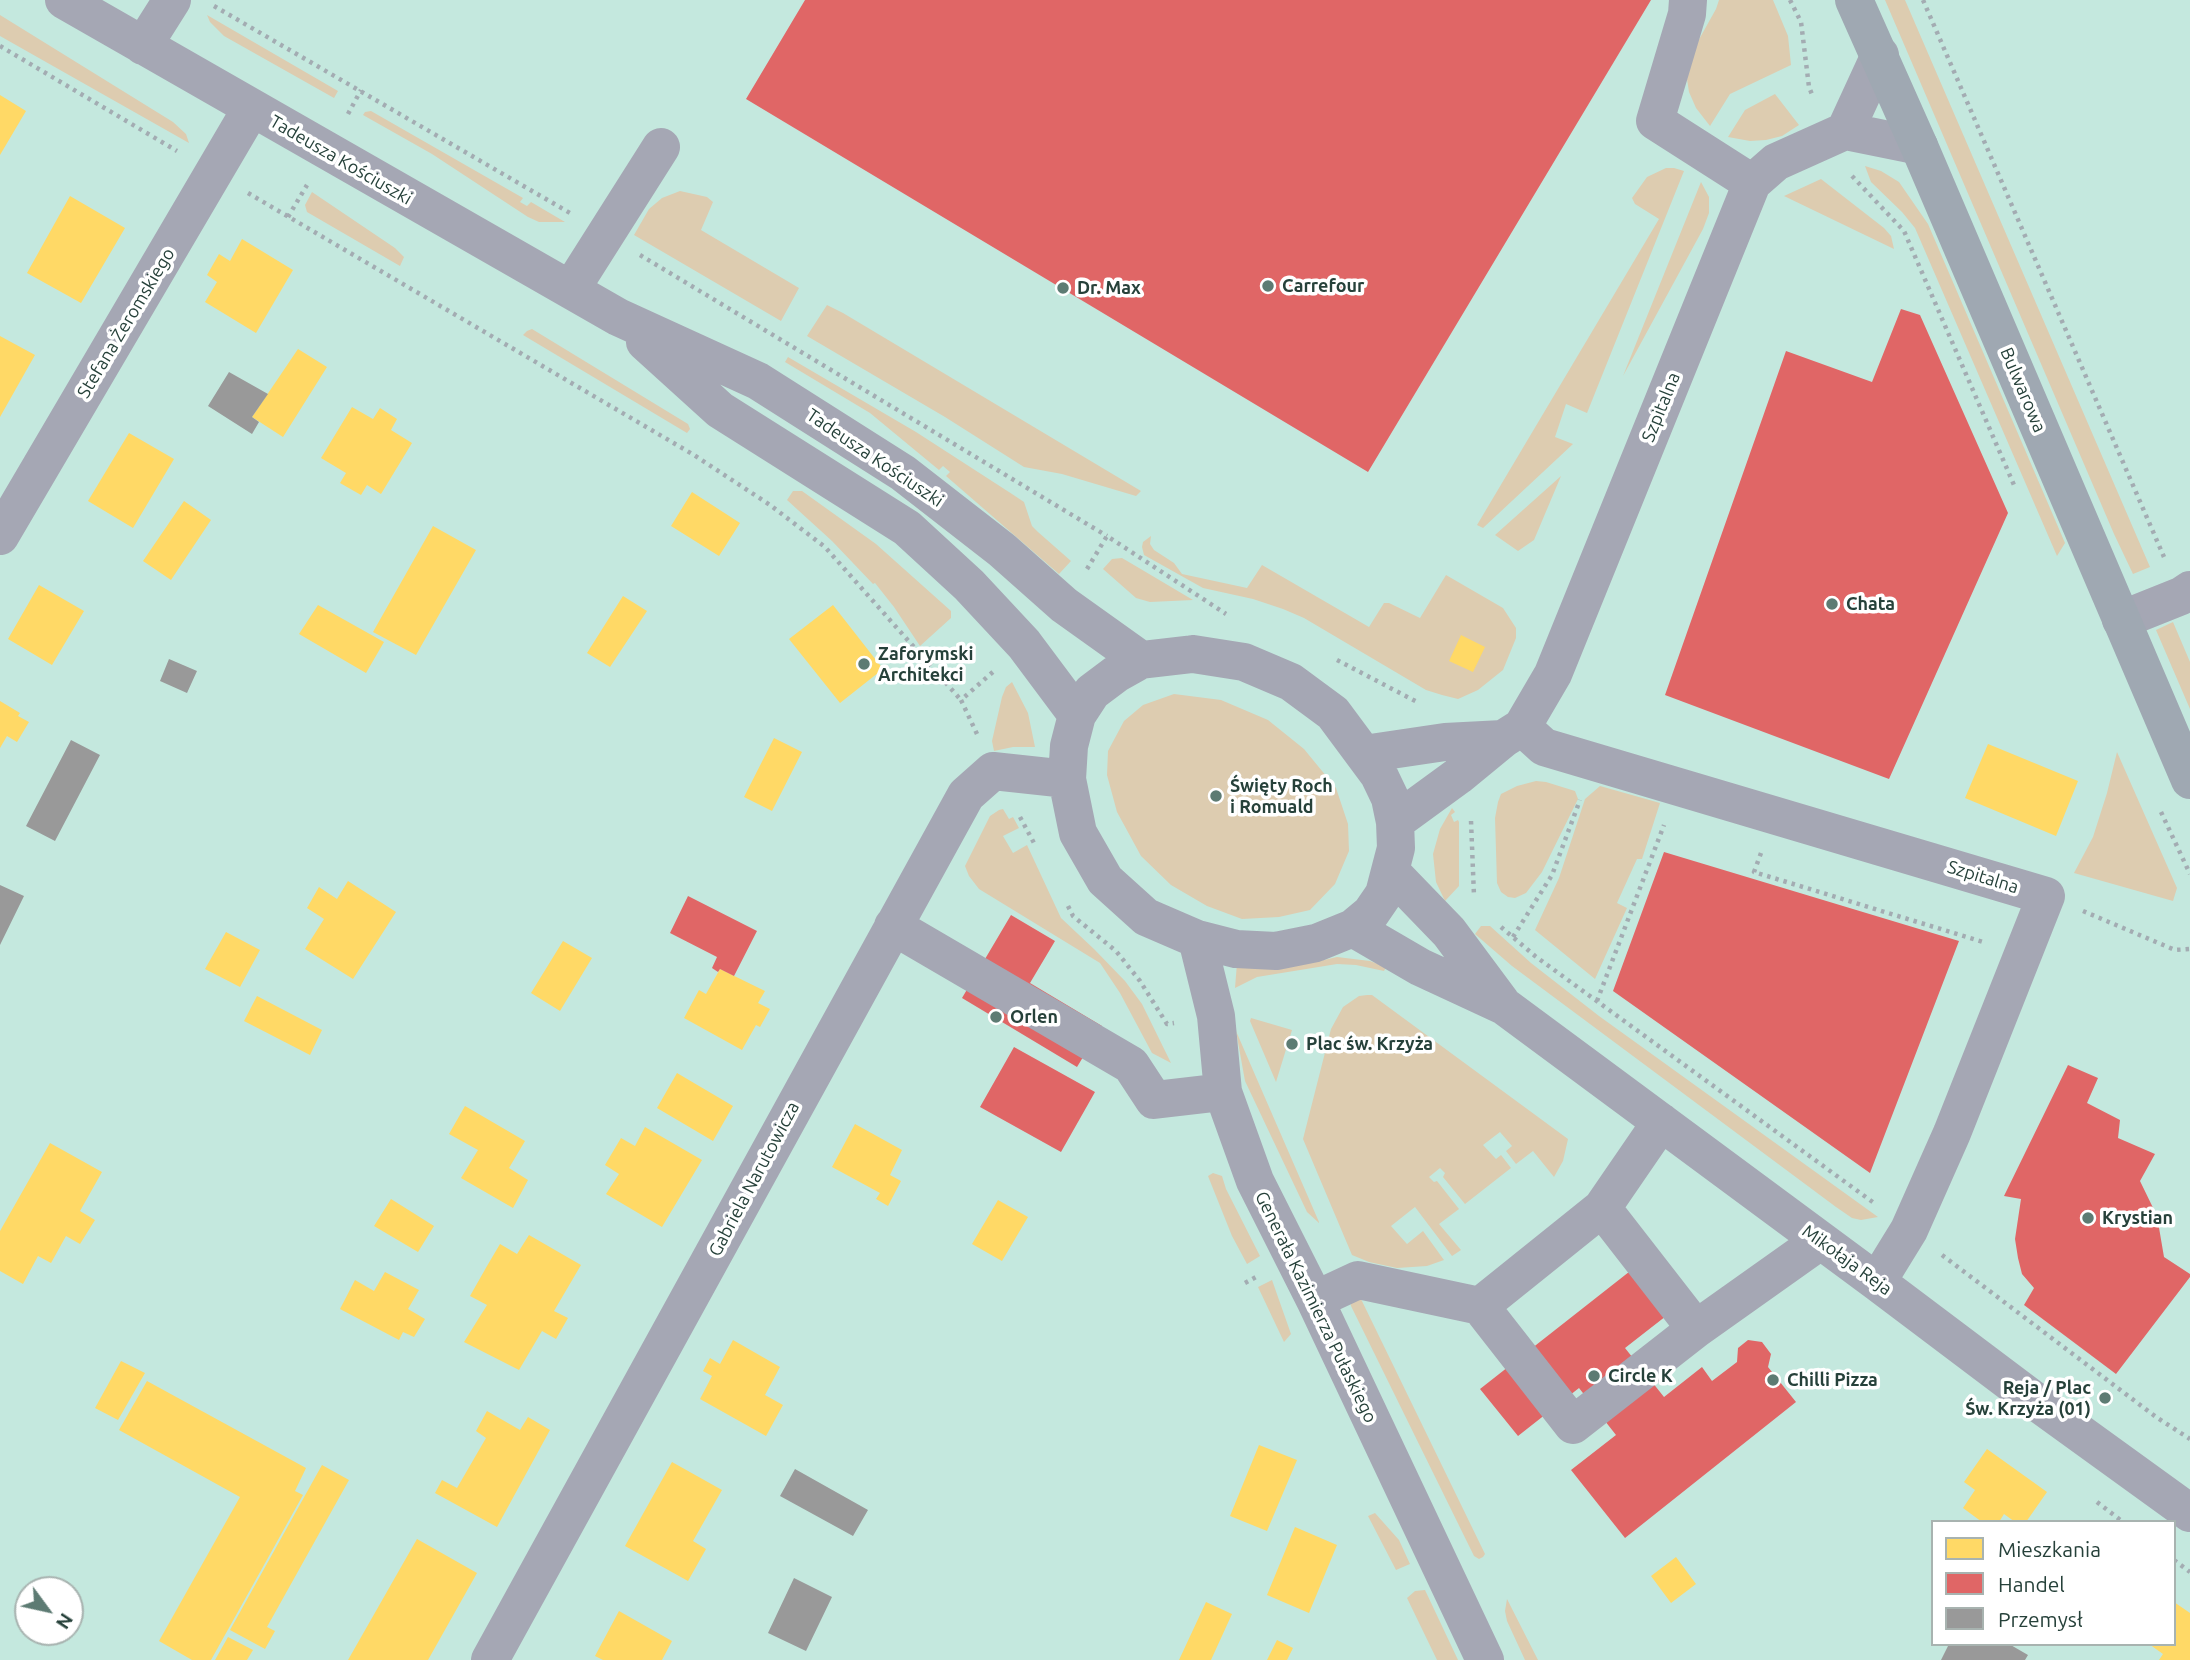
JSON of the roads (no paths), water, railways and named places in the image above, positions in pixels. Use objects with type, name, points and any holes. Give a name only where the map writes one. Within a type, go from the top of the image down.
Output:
[{"type":"main road","name":"Bulwarowa","points":[[1854,0],[1880,55],[2190,780]]},
{"type":"street","name":"Tadeusza Kościuszki","points":[[64,0],[618,317],[758,381],[903,472],[1002,550],[1063,605],[1141,660]]},
{"type":"street","points":[[143,46],[172,0]]},
{"type":"street","points":[[1688,0],[1687,14],[1655,121],[1752,183]]},
{"type":"street","points":[[1880,55],[1837,134],[1919,146]]},
{"type":"street","name":"Stefana Żeromskiego","points":[[0,537],[251,109]]},
{"type":"street","name":"Szpitalna","points":[[1395,822],[1512,733],[1553,674],[1752,183],[1776,162],[1837,134]]},
{"type":"street","points":[[571,289],[661,147]]},
{"type":"street","name":"Tadeusza Kościuszki","points":[[618,317],[720,410],[907,528],[969,584],[1024,644],[1077,715]]},
{"type":"street","points":[[2121,620],[2185,593]]},
{"type":"street","points":[[1193,654],[1244,662],[1291,682],[1333,713],[1379,775],[1390,798],[1395,822],[1396,848],[1391,872],[1384,894],[1371,913],[1353,928],[1316,943],[1276,951],[1236,949],[1196,939],[1146,917],[1105,880],[1078,833],[1067,779],[1069,746],[1077,715],[1092,692],[1141,660],[1193,654]]},
{"type":"street","points":[[1364,754],[1512,733]]},
{"type":"street","name":"Szpitalna","points":[[1512,733],[1544,747],[2046,896],[1952,1133],[1909,1230],[1877,1282]]},
{"type":"street","name":"Gabriela Narutowicza","points":[[490,1660],[966,795],[993,771],[1067,779]]},
{"type":"street","points":[[1391,872],[1449,932],[1504,1006]]},
{"type":"street","points":[[893,926],[1131,1065],[1154,1100],[1223,1092]]},
{"type":"street","points":[[1353,928],[1420,967],[1504,1006]]},
{"type":"street","name":"Generała Kazimierza Pułaskiego","points":[[1196,939],[1216,1016],[1223,1092],[1255,1181],[1315,1300],[1485,1660]]},
{"type":"street","name":"Mikołaja Reja","points":[[1504,1006],[2190,1513]]},
{"type":"street","points":[[1480,1306],[1602,1208],[1661,1122]]},
{"type":"street","points":[[1602,1208],[1696,1329]]},
{"type":"street","points":[[1315,1300],[1358,1280],[1480,1306],[1573,1425],[1696,1329],[1820,1241]]},
{"type":"place","name":"Carrefour","points":[[1268,286]]},
{"type":"place","name":"Dr. Max","points":[[1063,288]]},
{"type":"place","name":"Chata","points":[[1832,604]]},
{"type":"place","name":"Zaforymski Architekci","points":[[864,664]]},
{"type":"place","name":"Święty Roch i Romuald","points":[[1216,796]]},
{"type":"place","name":"Orlen","points":[[996,1017]]},
{"type":"place","name":"Plac św. Krzyża","points":[[1292,1044]]},
{"type":"place","name":"Krystian","points":[[2088,1218]]},
{"type":"place","name":"Circle K","points":[[1594,1376]]},
{"type":"place","name":"Chilli Pizza","points":[[1773,1380]]},
{"type":"place","name":"Reja / Plac Św. Krzyża (01)","points":[[2105,1398]]}]
